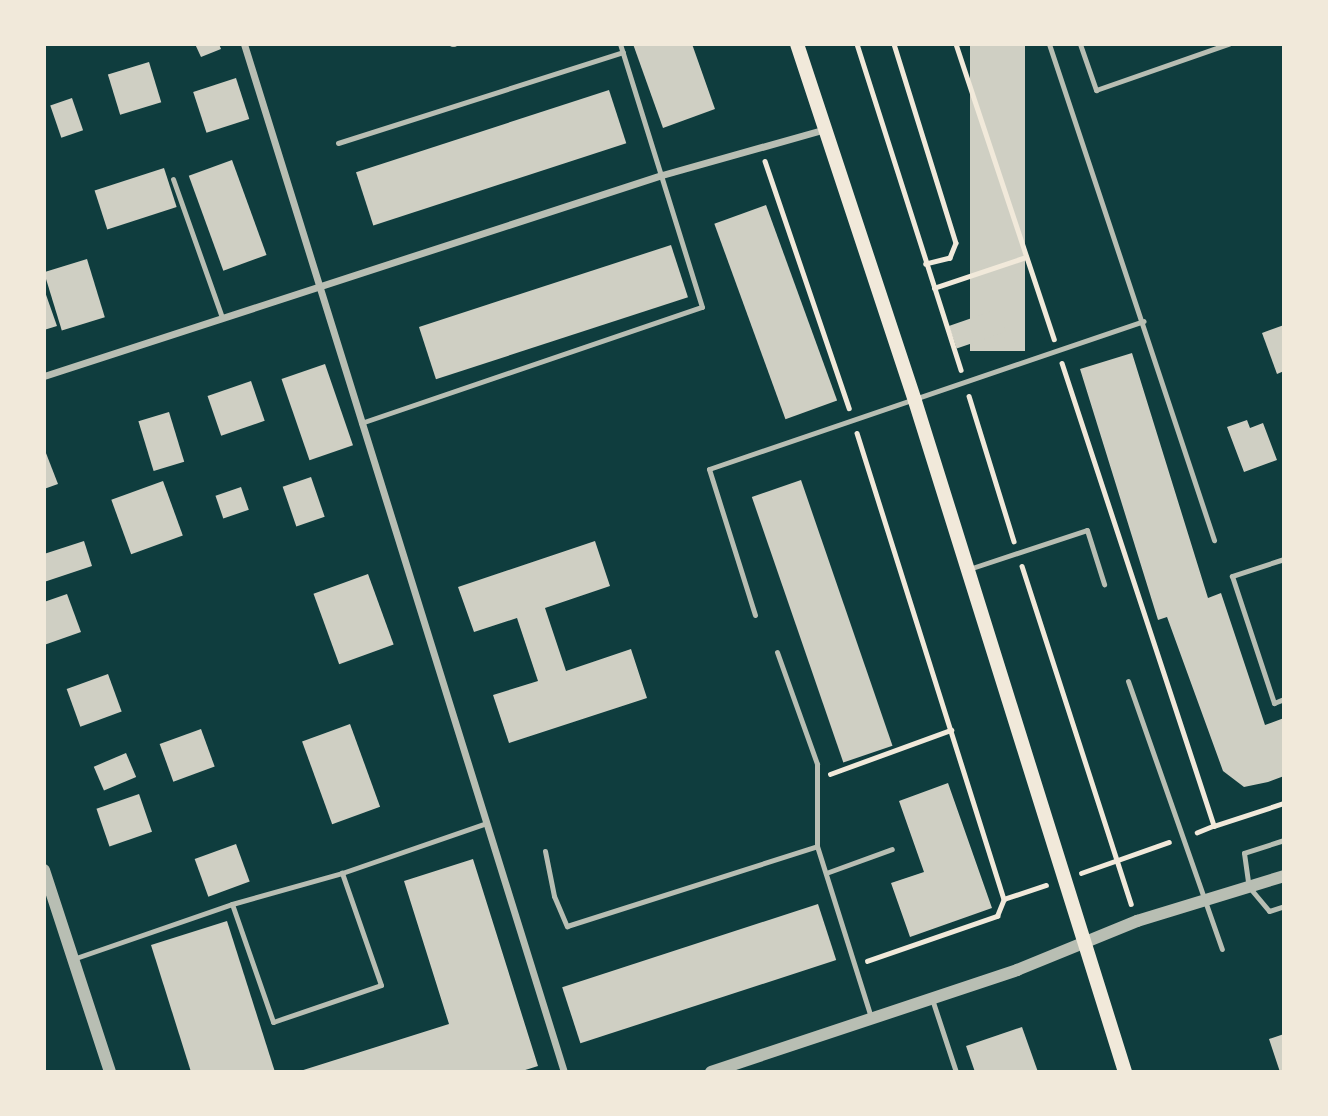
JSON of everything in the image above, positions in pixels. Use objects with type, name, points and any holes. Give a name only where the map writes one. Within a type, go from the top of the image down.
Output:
[{"type":"main road","points":[[797,44],[915,401],[1125,1072]]},
{"type":"street","points":[[244,44],[323,288],[361,423],[564,1072]]},
{"type":"street","points":[[44,376],[222,317],[323,288],[662,175],[827,129]]},
{"type":"street","points":[[44,870],[110,1072]]},
{"type":"street","points":[[711,1072],[932,999],[1083,944],[1137,921],[1284,876]]},
{"type":"lane","points":[[361,423],[702,307],[620,44]]},
{"type":"lane","points":[[1049,44],[1144,321],[1214,540]]},
{"type":"lane","points":[[1080,44],[1096,90],[1228,44]]},
{"type":"lane","points":[[338,144],[623,52]]},
{"type":"lane","points":[[173,179],[222,317]]},
{"type":"lane","points":[[755,615],[709,469],[1144,321]]},
{"type":"lane","points":[[966,570],[1087,530],[1104,584]]},
{"type":"lane","points":[[1284,559],[1232,576],[1274,703],[1284,699]]},
{"type":"lane","points":[[777,652],[817,764],[817,846],[872,1020]]},
{"type":"lane","points":[[1128,681],[1222,949]]},
{"type":"lane","points":[[73,959],[232,904],[342,873],[486,823]]},
{"type":"lane","points":[[1284,840],[1244,853],[1249,887],[1269,911],[1284,906]]},
{"type":"lane","points":[[544,851],[554,896],[567,926],[817,846]]},
{"type":"lane","points":[[826,873],[892,849]]},
{"type":"lane","points":[[232,904],[273,1022],[381,985],[342,873]]},
{"type":"lane","points":[[932,999],[956,1072]]},
{"type":"path","points":[[857,44],[1017,553],[1137,921]]},
{"type":"path","points":[[894,44],[956,243],[950,257],[926,264]]},
{"type":"path","points":[[956,44],[1214,826]]},
{"type":"path","points":[[760,148],[853,420],[1004,899],[997,916],[855,965]]},
{"type":"path","points":[[934,288],[1027,257]]},
{"type":"path","points":[[817,779],[951,730]]},
{"type":"path","points":[[1004,899],[1284,803]]},
{"type":"building","points":[[195,44],[219,44],[221,49],[201,57]]},
{"type":"building","points":[[633,44],[692,44],[715,109],[663,128]]},
{"type":"building","points":[[970,44],[1025,44],[1025,351],[970,351]]},
{"type":"building","points":[[149,62],[161,102],[120,115],[108,75]]},
{"type":"building","points":[[236,78],[249,119],[206,133],[193,92]]},
{"type":"building","points":[[609,90],[626,143],[373,225],[356,172]]},
{"type":"building","points":[[72,98],[83,130],[61,138],[50,105]]},
{"type":"building","points":[[232,160],[267,255],[223,271],[189,176]]},
{"type":"building","points":[[164,168],[177,207],[107,230],[95,191]]},
{"type":"building","points":[[766,205],[837,400],[785,419],[714,224]]},
{"type":"building","points":[[671,245],[688,297],[436,379],[419,327]]},
{"type":"building","points":[[87,259],[105,317],[62,330],[44,272]]},
{"type":"building","points":[[44,289],[57,326],[44,330]]},
{"type":"building","points":[[998,309],[1006,332],[957,349],[949,326]]},
{"type":"building","points":[[1284,325],[1284,371],[1277,374],[1262,333]]},
{"type":"building","points":[[1132,353],[1208,598],[1221,593],[1265,725],[1284,718],[1284,776],[1268,782],[1244,787],[1223,771],[1167,617],[1158,620],[1080,369]]},
{"type":"building","points":[[325,364],[353,445],[310,460],[282,379]]},
{"type":"building","points":[[251,381],[265,421],[221,436],[208,396]]},
{"type":"building","points":[[169,412],[184,462],[154,471],[138,421]]},
{"type":"building","points":[[1247,420],[1250,428],[1263,423],[1277,460],[1244,472],[1227,427]]},
{"type":"building","points":[[44,448],[58,484],[44,489]]},
{"type":"building","points":[[311,477],[325,517],[296,526],[283,487]]},
{"type":"building","points":[[801,480],[892,746],[843,763],[752,497]]},
{"type":"building","points":[[163,481],[183,536],[131,554],[111,500]]},
{"type":"building","points":[[241,487],[249,510],[223,518],[215,496]]},
{"type":"building","points":[[84,541],[92,566],[44,582],[44,554]]},
{"type":"building","points":[[595,541],[610,586],[545,608],[566,671],[631,649],[647,698],[509,743],[493,695],[538,681],[517,618],[474,632],[458,587]]},
{"type":"building","points":[[368,574],[394,644],[339,664],[313,594]]},
{"type":"building","points":[[67,594],[81,632],[44,645],[44,602]]},
{"type":"building","points":[[108,674],[122,712],[80,727],[67,689]]},
{"type":"building","points":[[350,724],[380,807],[332,824],[302,741]]},
{"type":"building","points":[[201,729],[215,767],[173,782],[160,744]]},
{"type":"building","points":[[126,753],[136,777],[104,791],[94,767]]},
{"type":"building","points":[[948,783],[992,908],[910,937],[891,883],[924,872],[899,801]]},
{"type":"building","points":[[139,794],[152,832],[109,846],[96,809]]},
{"type":"building","points":[[236,844],[250,882],[208,897],[195,859]]},
{"type":"building","points":[[473,859],[538,1066],[519,1072],[297,1072],[449,1024],[404,881]]},
{"type":"building","points":[[818,904],[836,960],[580,1043],[562,987]]},
{"type":"building","points":[[227,921],[275,1072],[191,1072],[151,945]]},
{"type":"building","points":[[1022,1027],[1038,1072],[975,1072],[966,1046]]},
{"type":"building","points":[[1284,1034],[1284,1072],[1280,1072],[1269,1039]]}]
